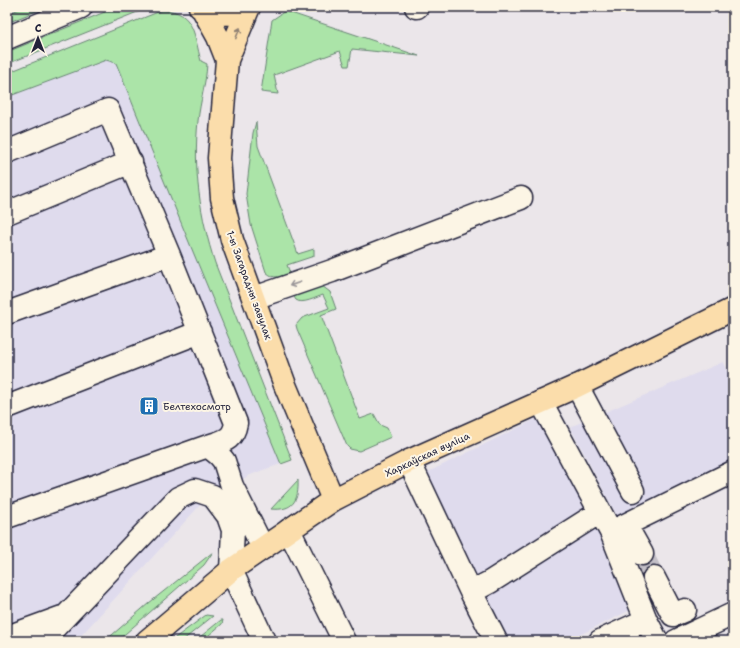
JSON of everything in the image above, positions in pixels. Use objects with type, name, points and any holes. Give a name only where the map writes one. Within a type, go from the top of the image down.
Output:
[{"type":"main road","points":[[201,8],[214,13],[227,14],[236,12],[245,7]]},
{"type":"main road","name":"1-ы Загарадны завулак","points":[[249,7],[227,60],[223,99],[220,158],[222,198],[232,240],[285,384],[333,500]]},
{"type":"main road","name":"1-ы Загарадны завулак","points":[[201,8],[218,37],[227,60]]},
{"type":"main road","name":"Харкаўская вуліца","points":[[147,641],[231,570],[333,500],[409,461],[577,386],[733,309]]},
{"type":"street","points":[[7,38],[81,7]]},
{"type":"street","points":[[7,152],[108,110],[131,162],[236,423],[234,432],[229,438],[7,517]]},
{"type":"street","points":[[7,213],[131,162]]},
{"type":"street","points":[[254,298],[332,271],[521,198]]},
{"type":"street","points":[[7,314],[169,255]]},
{"type":"street","points":[[12,401],[200,332]]},
{"type":"street","points":[[577,386],[633,491]]},
{"type":"street","points":[[541,402],[611,532],[646,620],[656,641]]},
{"type":"street","points":[[208,446],[224,461],[232,486],[263,548]]},
{"type":"street","points":[[409,461],[496,641]]},
{"type":"street","points":[[611,532],[733,472]]},
{"type":"street","points":[[42,641],[178,498],[195,490],[213,496],[228,516],[233,530],[231,570],[264,641]]},
{"type":"street","points":[[471,592],[490,582],[600,512]]},
{"type":"street","points":[[289,530],[344,641]]},
{"type":"street","points":[[611,532],[629,531],[642,554]]},
{"type":"street","points":[[654,578],[673,615],[685,610]]},
{"type":"street","points":[[676,641],[733,614]]},
{"type":"street","points":[[7,637],[67,615]]},
{"type":"street","points":[[600,641],[646,620]]},
{"type":"shaded area","points":[[106,60],[116,63],[281,464],[248,476],[202,503],[76,641],[7,641],[7,97]]},
{"type":"shaded area","points":[[723,362],[733,384],[733,461],[617,516],[570,427]]},
{"type":"shaded area","points":[[558,408],[657,597],[567,641],[486,641],[408,482]]},
{"type":"green space","points":[[24,7],[46,7],[7,23],[7,14]]},
{"type":"green space","points":[[117,7],[141,7],[140,11],[7,64],[7,52]]},
{"type":"green space","points":[[163,10],[174,11],[187,20],[194,34],[201,61],[207,64],[199,114],[196,157],[199,193],[205,228],[215,263],[292,460],[281,464],[116,63],[106,60],[7,97],[7,73]]},
{"type":"green space","points":[[285,11],[419,56],[352,49],[349,66],[345,66],[340,51],[274,75],[278,94],[261,92],[272,20]]},
{"type":"green space","points":[[256,122],[258,146],[298,254],[314,249],[314,256],[287,265],[290,273],[277,277],[266,272],[251,225],[246,194],[253,133]]},
{"type":"green space","points":[[322,286],[330,292],[336,309],[321,315],[360,419],[374,414],[380,425],[387,428],[391,437],[359,451],[350,449],[347,446],[296,325],[302,318],[329,308],[323,295],[302,302],[296,300],[293,295]]},
{"type":"green space","points":[[298,480],[296,499],[293,503],[285,508],[271,509]]},
{"type":"green space","points":[[213,552],[204,565],[117,641],[105,641],[149,603]]},
{"type":"green space","points":[[206,615],[213,616],[182,641],[171,641]]},
{"type":"green space","points":[[223,620],[222,624],[202,641],[195,641]]},
{"type":"tunnel","points":[[642,554],[654,578]]},
{"type":"place","name":"Белтехосмотр","points":[[149,406]]}]
